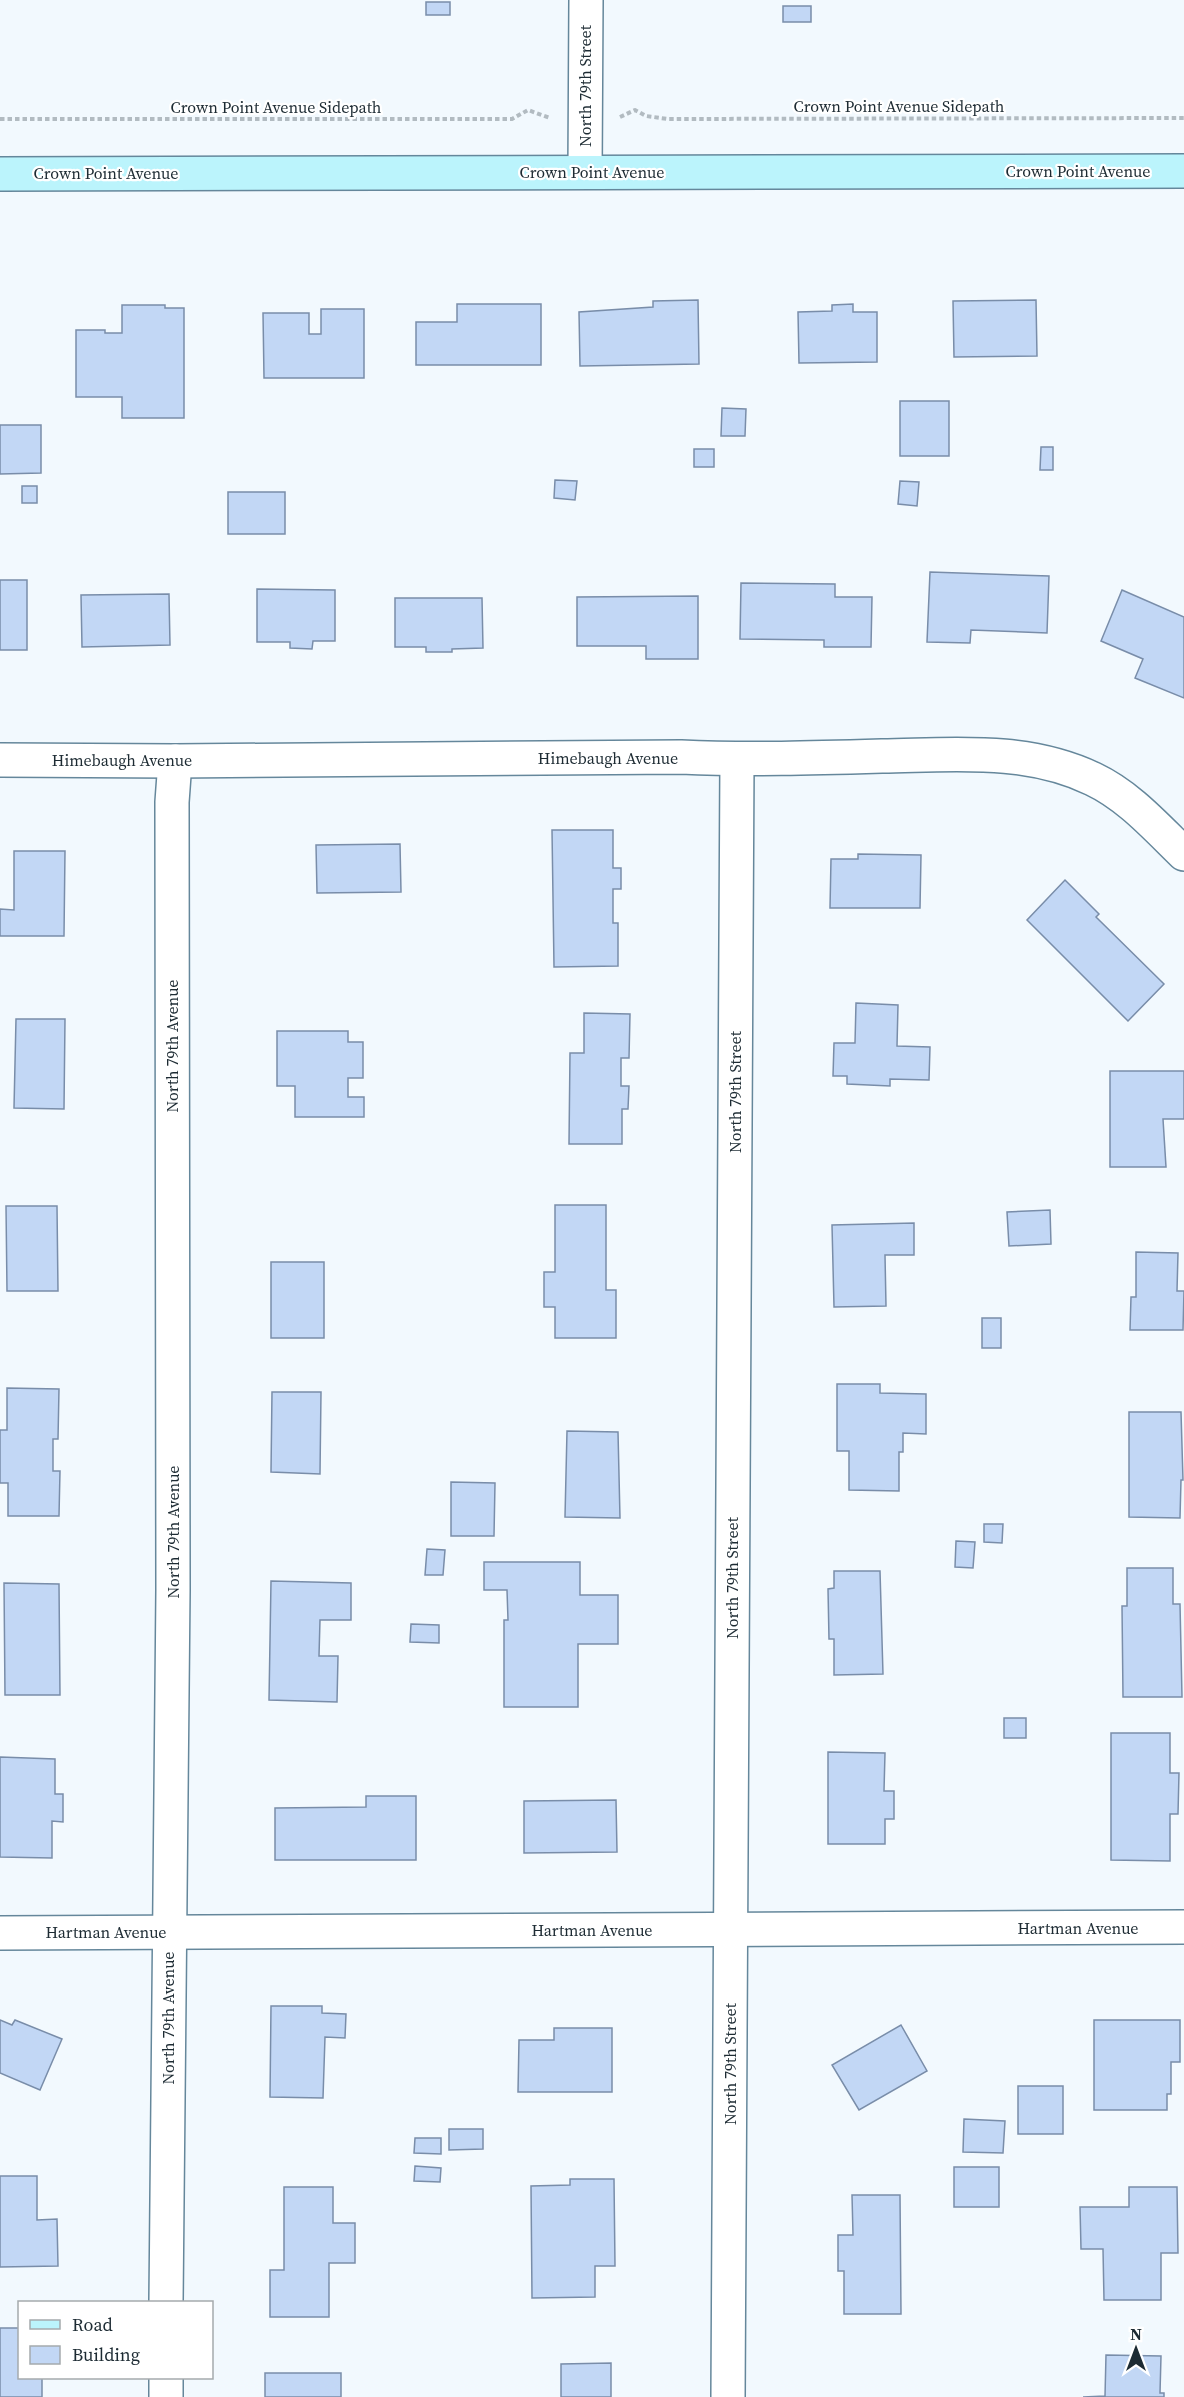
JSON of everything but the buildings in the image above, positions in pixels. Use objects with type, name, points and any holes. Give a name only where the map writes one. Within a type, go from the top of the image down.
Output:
[{"type":"main road","name":"Crown Point Avenue","points":[[0,174],[1184,171]]},
{"type":"street","name":"North 79th Street","points":[[585,171],[586,0]]},
{"type":"street","name":"Himebaugh Avenue","points":[[0,760],[669,757],[737,760],[1013,755],[1058,765],[1095,779],[1136,807],[1184,854]]},
{"type":"street","name":"North 79th Street","points":[[728,2397],[737,760]]},
{"type":"street","name":"North 79th Avenue","points":[[166,2301],[173,1590],[172,802],[175,761]]},
{"type":"street","name":"Hartman Avenue","points":[[0,1933],[1184,1927]]},
{"type":"street","points":[[166,2379],[166,2397]]},
{"type":"path","name":"Crown Point Avenue Sidepath","points":[[0,119],[512,119],[528,110],[547,118]]},
{"type":"path","name":"Crown Point Avenue Sidepath","points":[[617,118],[634,110],[646,116],[668,119],[1184,118]]}]
